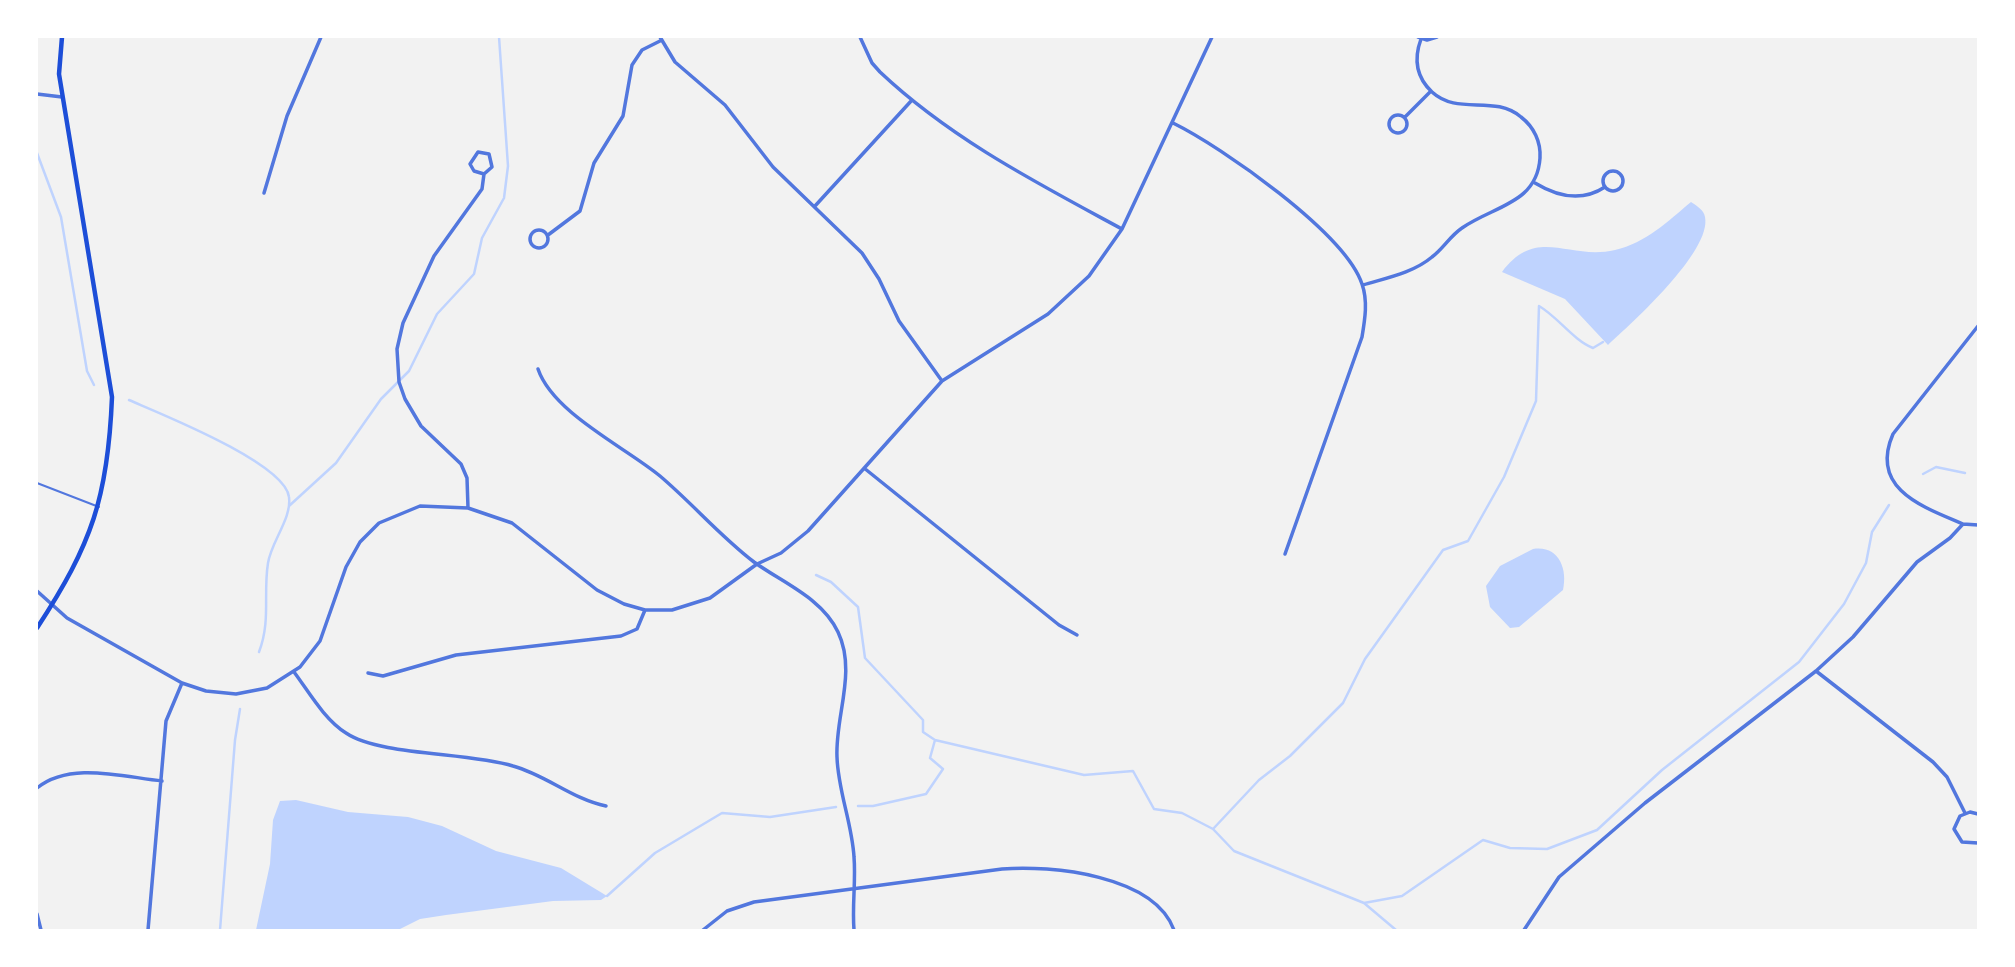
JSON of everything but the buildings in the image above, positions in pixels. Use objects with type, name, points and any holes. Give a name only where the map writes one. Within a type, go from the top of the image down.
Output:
[{"type":"main road","points":[[37,628],[79,558],[99,507],[110,436],[111,397],[59,74],[62,37]]},
{"type":"street","points":[[264,193],[287,116],[321,37]]},
{"type":"street","points":[[860,37],[872,63],[912,100],[982,151],[1122,229]]},
{"type":"street","points":[[37,591],[51,607],[182,682],[206,691],[236,694],[267,688],[294,672],[320,641],[346,567],[368,533],[393,515],[420,506],[468,508],[512,523],[597,590],[617,601],[645,610],[691,606],[722,591],[757,564],[769,561],[808,531],[942,381],[1062,302],[1094,270],[1122,229],[1212,37]]},
{"type":"street","points":[[1363,285],[1418,266],[1438,252],[1461,229],[1514,202],[1535,183],[1540,146],[1532,128],[1520,115],[1494,105],[1449,103],[1431,91],[1417,67],[1416,58],[1420,38],[1437,37]]},
{"type":"street","points":[[548,235],[537,229],[532,232],[530,241],[533,246],[542,247],[547,244],[548,235],[580,211],[594,163],[623,116],[632,65],[642,50],[661,38],[675,62],[725,105],[773,167],[866,259],[899,321],[942,381]]},
{"type":"street","points":[[1405,117],[1399,115],[1391,118],[1389,126],[1392,131],[1398,134],[1406,129],[1405,117],[1431,91]]},
{"type":"street","points":[[37,94],[62,97]]},
{"type":"street","points":[[815,206],[912,100]]},
{"type":"street","points":[[1173,122],[1219,148],[1336,241],[1352,261],[1363,285],[1366,311],[1362,337],[1285,554]]},
{"type":"street","points":[[468,508],[467,478],[461,464],[421,426],[405,399],[399,382],[397,349],[408,311],[435,256],[482,189],[484,174],[492,167],[493,160],[485,152],[478,152],[471,164],[474,171],[484,174]]},
{"type":"street","points":[[1614,171],[1621,175],[1623,180],[1620,188],[1613,191],[1605,187],[1606,174],[1614,171]]},
{"type":"street","points":[[1535,183],[1572,197],[1586,197],[1605,187]]},
{"type":"street","points":[[1978,326],[1893,434],[1887,451],[1892,479],[1903,494],[1913,502],[1963,524],[1978,525]]},
{"type":"street","points":[[538,369],[550,391],[566,407],[662,478],[724,538],[814,602],[833,623],[842,644],[846,676],[837,732],[837,759],[854,856],[851,889],[854,930]]},
{"type":"street","points":[[864,468],[1059,625],[1077,635]]},
{"type":"street","points":[[1524,930],[1559,877],[1598,842],[1816,671],[1853,637],[1917,562],[1963,524]]},
{"type":"street","points":[[368,673],[383,676],[456,655],[621,636],[637,628],[645,610]]},
{"type":"street","points":[[1816,671],[1933,762],[1947,777],[1965,813]]},
{"type":"street","points":[[294,672],[330,719],[359,740],[501,762],[540,776],[586,802],[606,806]]},
{"type":"street","points":[[148,930],[166,721],[182,682]]},
{"type":"street","points":[[37,788],[59,775],[75,773],[162,782]]},
{"type":"street","points":[[1978,814],[1965,813],[1957,820],[1955,834],[1967,844],[1978,842]]},
{"type":"street","points":[[703,930],[716,918],[740,905],[1010,869],[1055,869],[1119,886],[1143,896],[1165,913],[1174,930]]},
{"type":"street","points":[[37,914],[41,930]]},
{"type":"lane","points":[[37,484],[99,507]]},
{"type":"water","points":[[1691,202],[1702,210],[1705,217],[1704,231],[1696,248],[1668,286],[1608,345],[1565,299],[1502,272],[1515,258],[1528,250],[1541,247],[1598,252],[1626,247],[1656,230]]},
{"type":"water","points":[[1533,549],[1555,554],[1564,574],[1563,590],[1519,627],[1510,628],[1490,607],[1486,586],[1500,566]]},
{"type":"water","points":[[296,800],[348,812],[408,817],[442,826],[496,851],[561,868],[607,896],[601,900],[553,901],[420,919],[398,930],[256,930],[270,864],[273,820],[280,801]]},
{"type":"waterway","points":[[289,506],[336,463],[381,399],[409,371],[437,314],[474,274],[482,238],[504,198],[508,166],[499,37]]},
{"type":"waterway","points":[[37,153],[61,217],[87,371],[94,385]]},
{"type":"waterway","points":[[1213,829],[1259,780],[1290,756],[1343,703],[1365,659],[1443,550],[1468,541],[1504,477],[1536,401],[1539,306],[1593,348],[1603,342]]},
{"type":"waterway","points":[[129,400],[193,428],[245,455],[267,469],[282,484],[289,497],[287,513],[268,563],[265,629],[259,652]]},
{"type":"waterway","points":[[1923,474],[1936,467],[1965,473]]},
{"type":"waterway","points":[[858,806],[873,806],[926,794],[943,769],[930,758],[935,740],[1084,775],[1133,771],[1154,809],[1182,813],[1213,829],[1234,851],[1364,903],[1402,896],[1483,840],[1510,848],[1547,849],[1597,830],[1662,770],[1799,662],[1844,604],[1866,563],[1872,532],[1889,505]]},
{"type":"waterway","points":[[816,575],[831,582],[858,607],[865,658],[923,720],[923,732],[935,740]]},
{"type":"waterway","points":[[220,930],[235,740],[240,709]]},
{"type":"waterway","points":[[607,896],[655,853],[722,813],[770,817],[836,807]]},
{"type":"waterway","points":[[1364,903],[1396,930]]}]
